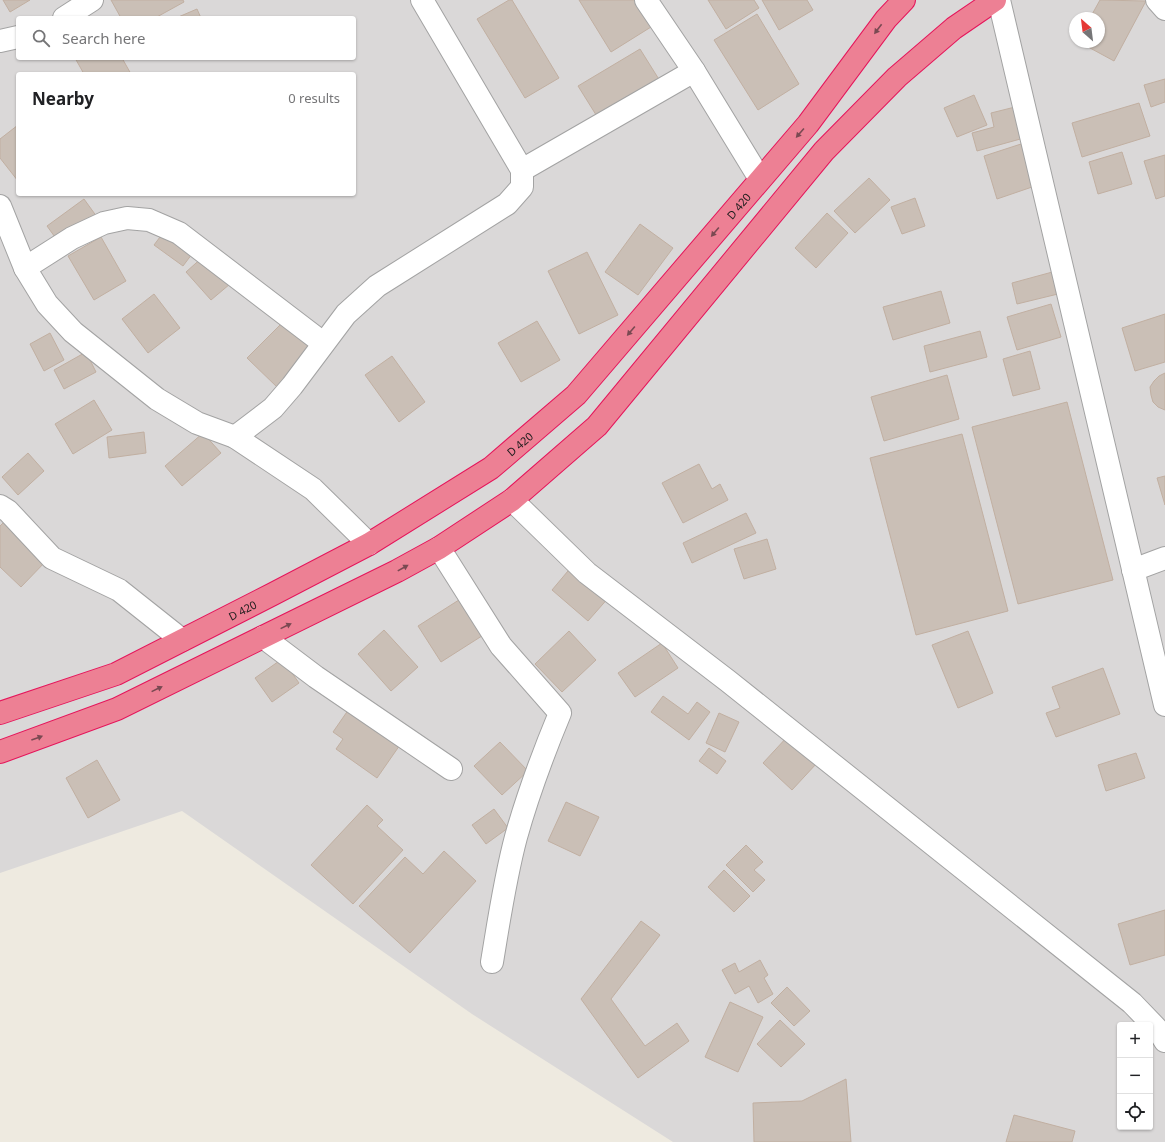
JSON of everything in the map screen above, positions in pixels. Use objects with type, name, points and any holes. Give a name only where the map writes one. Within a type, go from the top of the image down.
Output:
[{"type":"highway","name":"D 420","points":[[0,714],[116,674],[369,544],[491,468],[576,395],[808,124],[886,19],[904,0]]},
{"type":"highway","points":[[0,752],[117,709],[397,571],[439,548],[512,500],[597,426],[830,145],[897,77],[954,28],[995,0]]},
{"type":"street","points":[[67,16],[92,0]]},
{"type":"street","points":[[235,437],[273,408],[292,386],[346,314],[377,286],[507,204],[522,187],[522,170],[422,0]]},
{"type":"street","points":[[646,0],[694,71],[760,179]]},
{"type":"street","points":[[999,0],[1165,705]]},
{"type":"street","points":[[1157,0],[1165,9]]},
{"type":"street","points":[[0,41],[16,37]]},
{"type":"street","points":[[522,170],[694,71]]},
{"type":"street","points":[[0,206],[6,238],[47,304],[73,332],[157,399],[197,423],[235,437],[313,489],[369,544]]},
{"type":"street","points":[[25,268],[72,238],[104,223],[127,218],[150,220],[179,233],[323,343]]},
{"type":"street","points":[[512,500],[587,573],[728,681],[1132,1003],[1159,1031],[1165,1041]]},
{"type":"street","points":[[0,506],[8,510],[52,558],[119,590],[182,640]]},
{"type":"street","points":[[439,548],[501,646],[560,713],[529,793],[516,837],[506,881],[492,962]]},
{"type":"street","points":[[1133,570],[1165,558]]},
{"type":"street","points":[[263,637],[316,677],[451,768]]},
{"type":"shaded area","points":[[0,0],[1165,0],[1165,1142],[673,1142],[472,1014],[182,811],[0,873]]},
{"type":"building","points":[[3,0],[30,0],[10,12]]},
{"type":"building","points":[[111,0],[183,0],[184,2],[159,16],[120,16]]},
{"type":"building","points":[[509,0],[512,0],[559,78],[525,98],[477,19]]},
{"type":"building","points":[[579,0],[635,0],[651,27],[611,52]]},
{"type":"building","points":[[708,0],[754,0],[759,8],[726,29]]},
{"type":"building","points":[[762,0],[807,0],[813,10],[779,30]]},
{"type":"building","points":[[1100,0],[1146,1],[1114,61],[1090,48],[1105,48],[1105,12],[1093,12]]},
{"type":"building","points":[[197,9],[200,16],[181,16]]},
{"type":"building","points":[[757,14],[799,84],[758,110],[714,40]]},
{"type":"building","points":[[640,49],[660,81],[598,118],[578,86]]},
{"type":"building","points":[[76,60],[123,60],[130,72],[83,72]]},
{"type":"building","points":[[1165,79],[1165,102],[1151,107],[1144,85]]},
{"type":"building","points":[[974,95],[987,125],[957,137],[944,108]]},
{"type":"building","points":[[1139,103],[1150,136],[1082,157],[1072,123]]},
{"type":"building","points":[[1015,107],[1024,138],[977,151],[972,133],[994,127],[991,113]]},
{"type":"building","points":[[16,127],[16,178],[0,158],[0,139]]},
{"type":"building","points":[[1021,144],[1035,186],[997,199],[984,156]]},
{"type":"building","points":[[1122,152],[1132,184],[1098,194],[1089,162]]},
{"type":"building","points":[[1165,155],[1165,196],[1156,199],[1144,161]]},
{"type":"building","points":[[869,178],[890,200],[855,233],[834,211]]},
{"type":"building","points":[[915,198],[925,226],[902,234],[891,207]]},
{"type":"building","points":[[84,199],[97,217],[60,244],[47,226]]},
{"type":"building","points":[[827,213],[848,233],[816,268],[795,248]]},
{"type":"building","points":[[640,224],[673,248],[638,295],[605,272]]},
{"type":"building","points":[[166,229],[195,250],[183,266],[154,245]]},
{"type":"building","points":[[101,237],[126,281],[94,300],[68,256]]},
{"type":"building","points":[[587,252],[618,315],[579,334],[548,271]]},
{"type":"building","points":[[205,255],[230,284],[211,300],[186,272]]},
{"type":"building","points":[[1056,271],[1062,293],[1017,304],[1012,283]]},
{"type":"building","points":[[941,291],[950,323],[893,340],[883,307]]},
{"type":"building","points":[[154,294],[180,328],[148,353],[122,319]]},
{"type":"building","points":[[1051,304],[1061,337],[1017,350],[1007,317]]},
{"type":"building","points":[[1165,314],[1165,362],[1135,371],[1122,328]]},
{"type":"building","points":[[285,320],[314,349],[278,388],[247,358]]},
{"type":"building","points":[[537,321],[560,360],[521,382],[498,343]]},
{"type":"building","points":[[980,331],[987,357],[930,372],[924,346]]},
{"type":"building","points":[[50,333],[64,360],[44,371],[30,344]]},
{"type":"building","points":[[1030,351],[1040,389],[1013,396],[1003,359]]},
{"type":"building","points":[[86,352],[96,372],[64,389],[54,370]]},
{"type":"building","points":[[392,356],[425,402],[399,422],[365,375]]},
{"type":"building","points":[[1165,373],[1165,410],[1158,407],[1153,402],[1150,387],[1159,376]]},
{"type":"building","points":[[947,375],[959,419],[884,441],[871,397]]},
{"type":"building","points":[[94,400],[112,430],[73,454],[55,424]]},
{"type":"building","points":[[1067,402],[1113,580],[1018,604],[972,427]]},
{"type":"building","points":[[144,432],[146,453],[109,458],[107,437]]},
{"type":"building","points":[[203,433],[221,453],[182,486],[165,466]]},
{"type":"building","points":[[962,434],[1008,611],[916,635],[870,458]]},
{"type":"building","points":[[28,453],[44,471],[18,495],[2,477]]},
{"type":"building","points":[[699,464],[712,489],[720,484],[728,500],[683,523],[662,483]]},
{"type":"building","points":[[1165,476],[1165,505],[1157,478]]},
{"type":"building","points":[[746,513],[756,533],[692,563],[683,543]]},
{"type":"building","points":[[6,520],[47,560],[21,587],[0,567],[0,526]]},
{"type":"building","points":[[767,539],[776,569],[744,579],[734,549]]},
{"type":"building","points":[[573,565],[610,596],[588,621],[552,590]]},
{"type":"building","points":[[462,598],[485,634],[441,662],[418,626]]},
{"type":"building","points":[[384,630],[418,667],[391,691],[358,654]]},
{"type":"building","points":[[569,631],[596,660],[562,692],[535,664]]},
{"type":"building","points":[[968,631],[993,693],[958,708],[932,645]]},
{"type":"building","points":[[662,643],[678,668],[635,697],[618,673]]},
{"type":"building","points":[[282,659],[299,683],[272,702],[255,678]]},
{"type":"building","points":[[1103,668],[1120,714],[1056,737],[1046,713],[1060,708],[1052,687]]},
{"type":"building","points":[[663,696],[688,714],[697,702],[710,712],[689,740],[651,712]]},
{"type":"building","points":[[351,706],[402,742],[377,778],[336,749],[343,739],[333,732]]},
{"type":"building","points":[[719,713],[739,722],[725,752],[706,743]]},
{"type":"building","points":[[788,736],[817,763],[792,790],[763,763]]},
{"type":"building","points":[[500,742],[528,771],[502,795],[474,766]]},
{"type":"building","points":[[709,748],[726,761],[717,774],[699,761]]},
{"type":"building","points":[[1136,753],[1145,778],[1106,791],[1098,765]]},
{"type":"building","points":[[97,760],[120,800],[88,818],[66,778]]},
{"type":"building","points":[[566,802],[599,817],[580,856],[548,841]]},
{"type":"building","points":[[367,805],[383,820],[377,826],[403,850],[353,904],[311,865]]},
{"type":"building","points":[[494,809],[508,828],[486,844],[472,825]]},
{"type":"building","points":[[746,845],[763,862],[754,870],[765,880],[753,892],[726,865]]},
{"type":"building","points":[[444,851],[476,881],[410,953],[359,906],[405,857],[423,874]]},
{"type":"building","points":[[724,870],[750,896],[734,912],[708,887]]},
{"type":"building","points":[[1165,910],[1165,955],[1130,965],[1118,924]]},
{"type":"building","points":[[641,921],[660,935],[611,999],[645,1046],[677,1023],[689,1041],[638,1078],[581,999]]},
{"type":"building","points":[[760,960],[768,975],[764,978],[773,994],[758,1003],[749,986],[735,994],[722,970],[735,963],[739,972]]},
{"type":"building","points":[[787,987],[810,1011],[794,1026],[771,1003]]},
{"type":"building","points":[[730,1002],[763,1017],[738,1072],[705,1057]]},
{"type":"building","points":[[780,1020],[805,1044],[781,1067],[757,1044]]},
{"type":"building","points":[[846,1079],[851,1142],[754,1142],[753,1103],[802,1101]]},
{"type":"building","points":[[1014,1115],[1075,1131],[1072,1142],[1006,1142]]}]
